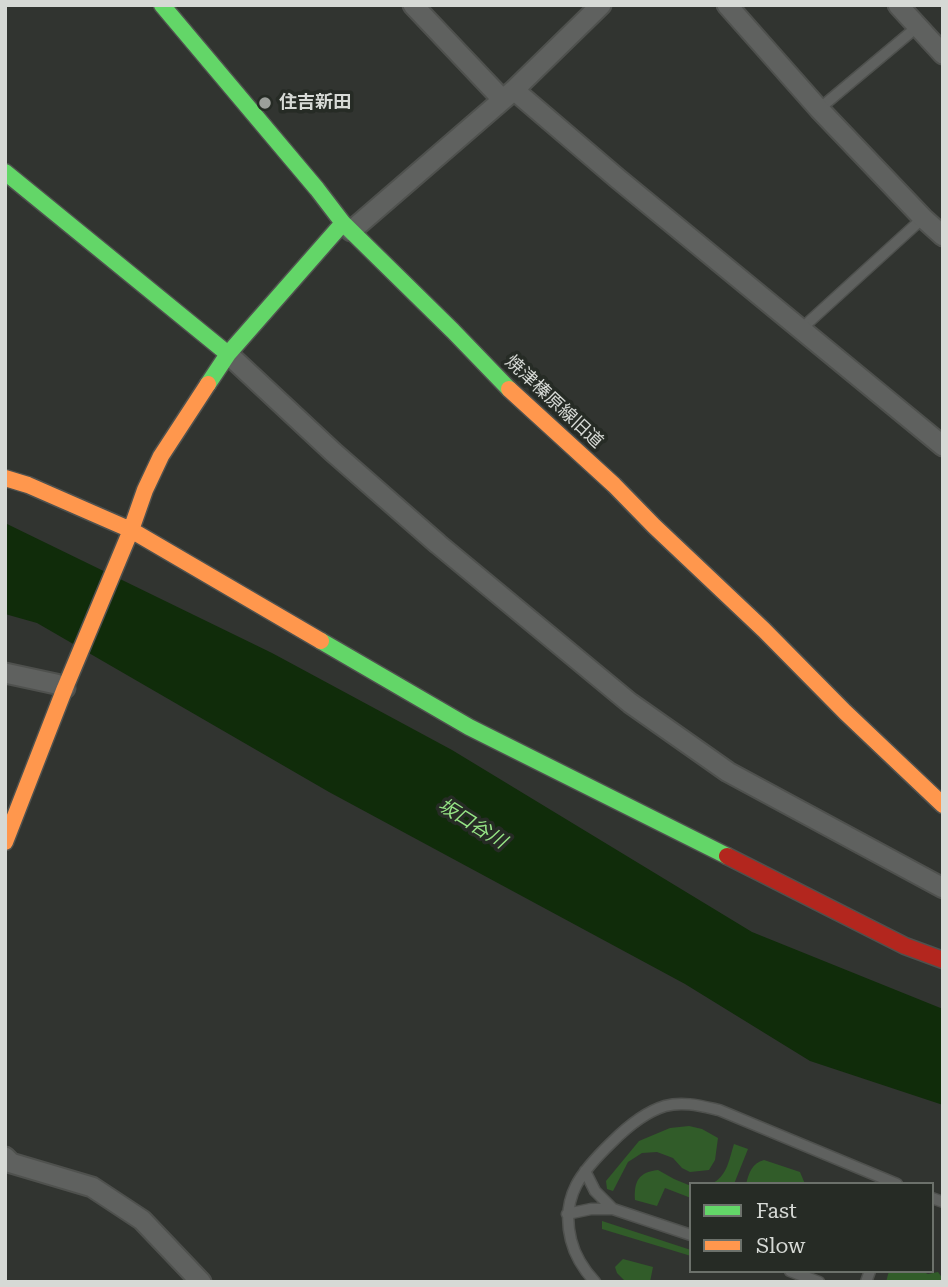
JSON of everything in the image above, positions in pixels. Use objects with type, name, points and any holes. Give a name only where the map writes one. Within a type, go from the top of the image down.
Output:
[{"type":"street","name":"焼津榛原線旧道","points":[[162,5],[347,227],[461,338],[514,394],[614,485],[943,805]]},
{"type":"street","points":[[413,5],[508,94],[943,446]]},
{"type":"street","points":[[5,842],[131,530],[145,489],[161,456],[228,354],[347,227],[508,94],[601,5]]},
{"type":"street","points":[[727,5],[819,109],[943,236]]},
{"type":"street","points":[[898,5],[943,54]]},
{"type":"street","points":[[5,172],[228,354],[333,452],[438,544],[630,703],[728,772],[943,888]]},
{"type":"street","points":[[5,478],[28,485],[131,530],[469,727],[905,946],[943,960]]},
{"type":"street","points":[[5,673],[56,684],[67,683]]},
{"type":"street","points":[[5,1157],[11,1163],[92,1187],[142,1220],[201,1282]]},
{"type":"lane","points":[[819,109],[917,27]]},
{"type":"lane","points":[[800,330],[923,218]]},
{"type":"lane","points":[[595,1282],[572,1247],[567,1214],[571,1197],[585,1171],[599,1155],[642,1117],[666,1106],[695,1104],[719,1110],[877,1179]]},
{"type":"lane","points":[[585,1171],[595,1191],[613,1209]]},
{"type":"lane","points":[[567,1214],[591,1209],[613,1209],[689,1234]]},
{"type":"lane","points":[[795,1273],[819,1282]]},
{"type":"shaded area","points":[[689,1126],[702,1129],[718,1138],[715,1160],[709,1170],[690,1172],[673,1158],[657,1152],[642,1153],[628,1162],[613,1191],[607,1189],[606,1181],[639,1141],[670,1128]]},
{"type":"shaded area","points":[[734,1144],[748,1149],[735,1182],[714,1182],[721,1177]]},
{"type":"shaded area","points":[[760,1161],[800,1172],[804,1182],[747,1182],[750,1172]]},
{"type":"shaded area","points":[[658,1170],[689,1185],[689,1197],[665,1188],[657,1206],[635,1200],[635,1188],[639,1179]]},
{"type":"shaded area","points":[[602,1221],[689,1249],[689,1255],[602,1229]]},
{"type":"shaded area","points":[[623,1259],[653,1267],[650,1282],[626,1282],[615,1267]]},
{"type":"shaded area","points":[[938,1272],[943,1279],[943,1282],[886,1282],[888,1273]]},
{"type":"water","name":"坂口谷川","points":[[5,523],[272,653],[452,750],[752,932],[943,1009],[943,1105],[810,1061],[685,984],[329,792],[37,623],[5,614]]},
{"type":"traffic: fast","points":[[162,5],[343,223],[509,389]]},
{"type":"traffic: fast","points":[[5,172],[228,354]]},
{"type":"traffic: fast","points":[[208,384],[228,354],[343,223]]},
{"type":"traffic: fast","points":[[321,641],[469,727],[727,856]]},
{"type":"traffic: slow","points":[[5,842],[145,490],[161,456],[208,384]]},
{"type":"traffic: slow","points":[[509,389],[614,485],[943,805]]},
{"type":"traffic: slow","points":[[5,478],[28,485],[131,530],[321,641]]},
{"type":"traffic: jam","points":[[727,856],[905,946],[943,960]]},
{"type":"place","name":"住吉新田","points":[[265,103]]}]
